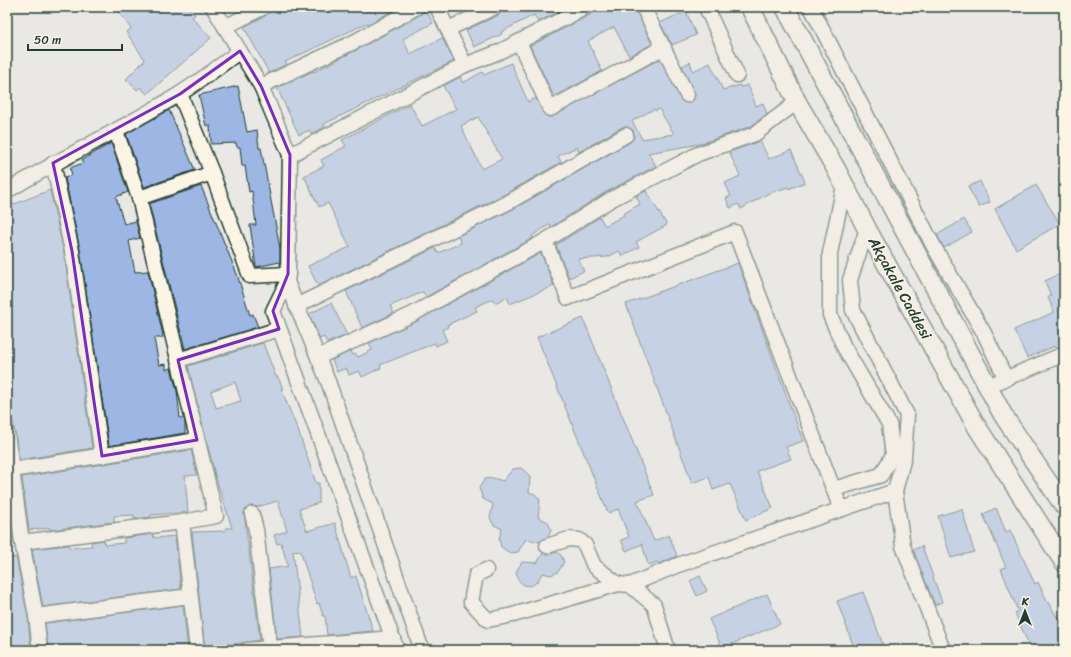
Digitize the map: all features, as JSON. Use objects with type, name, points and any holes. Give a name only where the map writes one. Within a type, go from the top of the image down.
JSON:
[{"type":"main road","name":"Akçakale Caddesi","points":[[750,7],[797,102],[836,169],[867,229],[977,427],[1064,562]]},
{"type":"main road","name":"Akçakale Caddesi","points":[[785,7],[1003,415],[1064,506]]},
{"type":"street","points":[[213,7],[261,86],[290,155],[287,278],[296,306],[318,357],[422,650]]},
{"type":"street","points":[[225,27],[264,7]]},
{"type":"street","points":[[261,86],[354,42],[417,7]]},
{"type":"street","points":[[437,7],[466,65]]},
{"type":"street","points":[[448,29],[495,7]]},
{"type":"street","points":[[290,155],[466,65],[519,42],[586,7]]},
{"type":"street","points":[[643,7],[688,95]]},
{"type":"street","points":[[706,7],[737,75]]},
{"type":"street","points":[[812,7],[934,247],[984,333],[1006,379]]},
{"type":"street","points":[[519,42],[550,109],[664,47]]},
{"type":"street","points":[[7,191],[53,163],[116,131],[180,94],[240,51]]},
{"type":"street","points":[[180,94],[212,173],[250,276],[287,278]]},
{"type":"street","points":[[318,357],[411,315],[545,241],[610,200],[698,154],[755,134],[797,102]]},
{"type":"street","points":[[16,534],[182,522],[216,516],[196,440],[139,198],[116,131]]},
{"type":"street","points":[[296,306],[509,202],[626,135]]},
{"type":"street","points":[[53,163],[72,250],[102,456]]},
{"type":"street","points":[[139,198],[212,173]]},
{"type":"street","points":[[834,489],[882,475],[893,455],[889,424],[844,347],[830,315],[830,254],[844,186]]},
{"type":"street","points":[[867,229],[850,280],[853,310],[907,416],[904,457],[895,491],[903,546],[943,650]]},
{"type":"street","points":[[545,241],[568,298],[735,232],[841,509]]},
{"type":"street","points":[[247,650],[395,644],[273,311],[287,278]]},
{"type":"street","points":[[178,360],[279,329]]},
{"type":"street","points":[[988,386],[1064,354]]},
{"type":"street","points":[[7,434],[12,470],[16,534],[36,616],[40,650]]},
{"type":"street","points":[[12,470],[196,440]]},
{"type":"street","points":[[486,570],[476,575],[471,602],[488,620],[513,615],[624,584],[895,491]]},
{"type":"street","points":[[252,514],[256,530],[270,649]]},
{"type":"street","points":[[182,522],[197,650]]},
{"type":"street","points":[[547,546],[570,539],[579,540],[585,545],[594,566],[624,584],[654,605],[668,650]]},
{"type":"street","points":[[36,616],[190,596]]},
{"type":"highlighted area","points":[[240,51],[261,86],[290,155],[288,274],[273,311],[279,329],[178,360],[197,440],[102,456],[72,251],[53,163],[180,94]]},
{"type":"building","points":[[115,7],[189,7],[195,15],[192,17],[211,38],[147,94],[140,87],[137,90],[126,79],[145,60],[126,32],[131,29]]},
{"type":"building","points":[[272,7],[400,7],[368,24],[367,23],[285,62],[287,64],[269,73],[244,27],[268,14]]},
{"type":"building","points":[[503,7],[568,7],[538,22],[534,15],[501,32],[502,34],[474,47],[466,30],[499,15]]},
{"type":"building","points":[[594,7],[635,7],[652,44],[629,56],[614,27],[588,41],[602,71],[554,97],[530,46],[590,15]]},
{"type":"building","points":[[425,8],[433,23],[403,39],[410,54],[442,38],[454,61],[324,124],[325,127],[311,134],[309,130],[299,135],[277,88],[313,71],[314,72],[358,49],[421,14]]},
{"type":"building","points":[[686,11],[696,35],[672,45],[660,23]]},
{"type":"building","points":[[660,59],[683,102],[691,102],[695,95],[682,66],[690,62],[693,71],[710,63],[723,90],[740,85],[741,87],[748,85],[756,106],[763,103],[767,114],[751,126],[700,144],[648,153],[656,166],[606,192],[551,227],[550,224],[532,236],[533,238],[426,297],[423,292],[390,306],[394,313],[362,328],[346,291],[435,248],[438,253],[461,243],[458,236],[513,209],[630,142],[634,135],[633,130],[622,127],[579,152],[577,147],[558,156],[561,162],[505,194],[318,286],[308,266],[350,247],[328,203],[319,207],[304,176],[324,166],[321,160],[346,146],[342,140],[410,104],[422,126],[456,109],[443,86],[460,77],[463,83],[482,72],[484,75],[511,63],[528,102],[536,98],[543,113],[550,117]],"holes":[[[654,109],[655,111],[659,109],[674,134],[642,139],[632,121]],[[478,117],[502,159],[482,169],[461,126]]]},
{"type":"building","points":[[238,86],[247,132],[257,130],[259,148],[261,148],[280,248],[280,262],[256,267],[250,225],[256,225],[252,191],[249,192],[245,166],[242,166],[240,147],[237,147],[236,143],[211,144],[210,125],[206,126],[199,95]]},
{"type":"building","points":[[169,110],[195,170],[144,187],[126,134]]},
{"type":"building","points":[[760,141],[769,159],[791,150],[805,182],[789,189],[788,187],[767,194],[741,209],[738,204],[730,208],[726,198],[731,196],[725,183],[740,176],[729,152]]},
{"type":"building","points":[[111,143],[128,192],[116,197],[124,224],[136,221],[140,238],[129,241],[135,272],[148,271],[163,335],[162,338],[154,338],[159,365],[166,364],[166,370],[171,368],[177,391],[180,418],[184,418],[185,422],[185,433],[109,446],[80,250],[65,178],[72,175],[70,168],[83,163],[82,160]]},
{"type":"building","points":[[980,181],[990,202],[979,207],[968,187]]},
{"type":"building","points":[[1036,185],[1060,224],[1016,249],[995,209]]},
{"type":"building","points":[[201,186],[237,274],[250,315],[253,314],[258,327],[185,349],[149,204]]},
{"type":"building","points":[[50,190],[64,253],[92,448],[19,460],[13,422],[11,422],[7,378],[7,207]]},
{"type":"building","points":[[646,191],[667,225],[636,242],[639,247],[622,256],[619,251],[608,257],[578,259],[584,271],[569,278],[556,245],[600,217],[605,226],[624,215],[623,214],[640,204],[636,196]]},
{"type":"building","points":[[964,219],[972,232],[944,248],[937,235]]},
{"type":"building","points":[[541,253],[554,286],[510,304],[507,297],[495,303],[493,299],[475,307],[477,311],[447,325],[448,327],[442,330],[447,341],[436,346],[435,343],[380,365],[381,368],[362,377],[359,371],[349,375],[346,368],[337,372],[332,360],[351,351],[353,355],[356,354],[358,357],[372,350],[369,343],[415,322]]},
{"type":"building","points":[[738,263],[803,441],[786,447],[791,459],[757,471],[773,508],[746,520],[730,484],[713,490],[709,477],[692,483],[626,304]]},
{"type":"building","points":[[1064,272],[1064,346],[1056,348],[1055,346],[1027,358],[1014,330],[1054,312],[1048,297],[1051,296],[1045,281]]},
{"type":"building","points":[[331,303],[347,335],[327,343],[324,337],[320,339],[309,314]]},
{"type":"building","points":[[583,318],[654,495],[637,501],[654,541],[669,535],[677,556],[658,564],[657,562],[648,565],[642,544],[626,551],[621,540],[629,537],[618,509],[608,513],[537,337]]},
{"type":"building","points":[[263,343],[276,377],[278,377],[283,389],[281,389],[298,430],[316,483],[319,483],[319,503],[299,509],[307,531],[335,523],[351,578],[356,576],[373,631],[327,635],[325,616],[323,616],[319,603],[317,604],[300,550],[293,551],[303,637],[277,639],[269,569],[288,566],[281,543],[277,544],[274,535],[287,531],[278,501],[257,507],[250,506],[244,512],[260,640],[215,647],[216,650],[205,650],[192,532],[226,531],[225,528],[232,528],[215,475],[188,366]],"holes":[[[235,382],[241,401],[216,408],[211,391]]]},
{"type":"building","points":[[191,450],[197,475],[185,476],[188,512],[151,515],[151,517],[134,519],[134,515],[114,516],[114,522],[50,530],[50,528],[29,530],[22,477]]},
{"type":"building","points":[[521,468],[530,476],[529,492],[535,494],[540,500],[538,517],[548,522],[551,530],[548,537],[540,542],[526,539],[518,552],[510,553],[501,547],[499,539],[502,529],[494,525],[490,518],[493,504],[483,499],[479,488],[485,479],[493,478],[503,481],[513,469]]},
{"type":"building","points":[[996,508],[1006,532],[1010,530],[1035,584],[1038,582],[1048,603],[1049,602],[1056,616],[1058,616],[1064,629],[1064,650],[1031,650],[1015,613],[1018,611],[1001,569],[1006,567],[983,514]]},
{"type":"building","points":[[962,509],[974,552],[951,558],[938,516]]},
{"type":"building","points":[[153,534],[154,538],[175,536],[181,589],[43,607],[32,549],[69,545],[69,548],[92,546],[91,542],[104,540],[105,545],[124,543],[124,538]]},
{"type":"building","points":[[922,546],[942,602],[935,605],[913,550]]},
{"type":"building","points":[[557,552],[561,555],[564,562],[558,572],[551,575],[542,573],[538,581],[531,586],[524,585],[518,580],[516,572],[522,562],[537,563],[543,553],[549,554]]},
{"type":"building","points":[[16,557],[28,617],[31,650],[7,650],[7,559]]},
{"type":"building","points":[[700,576],[707,591],[697,596],[690,581]]},
{"type":"building","points":[[863,592],[885,650],[855,650],[837,601]]},
{"type":"building","points":[[767,594],[780,624],[722,648],[709,619]]},
{"type":"building","points":[[183,605],[188,650],[66,650],[66,647],[48,648],[45,623]]}]
